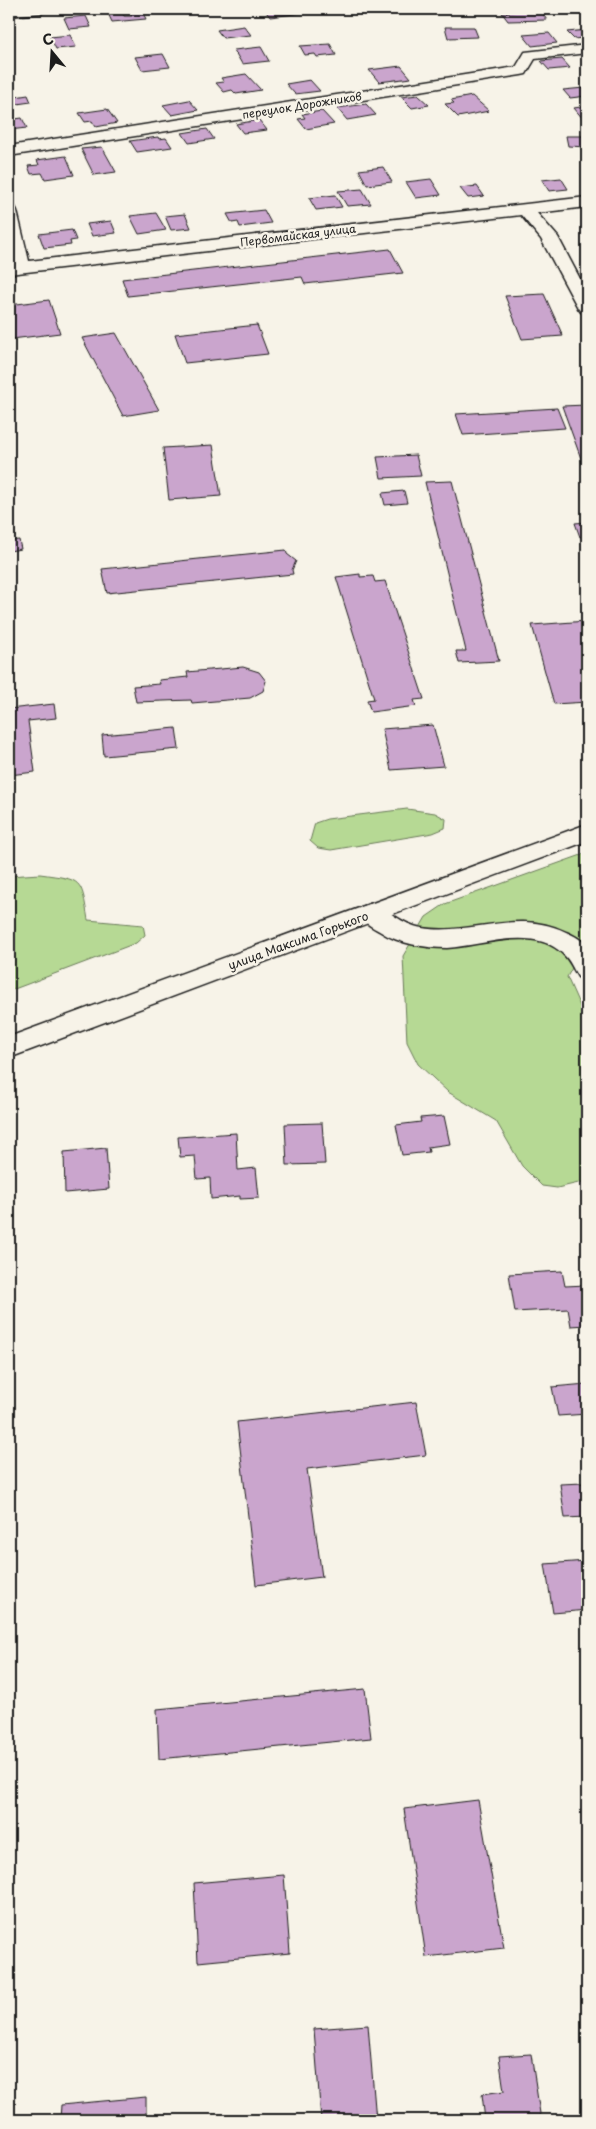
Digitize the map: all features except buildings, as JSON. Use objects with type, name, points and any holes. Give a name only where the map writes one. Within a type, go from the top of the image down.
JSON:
[{"type":"street","points":[[9,12],[42,9]]},
{"type":"street","name":"переулок Дорожников","points":[[9,150],[521,71],[530,56],[587,49]]},
{"type":"street","name":"Первомайская улица","points":[[16,268],[587,202]]},
{"type":"street","points":[[525,209],[548,237],[587,308]]},
{"type":"street","points":[[9,211],[16,268]]},
{"type":"street","name":"улица Максима Горького","points":[[9,1048],[587,832]]},
{"type":"street","points":[[370,913],[383,924],[401,933],[425,939],[454,939],[499,931],[526,930],[550,933],[572,946],[587,970]]},
{"type":"green space","points":[[407,809],[435,813],[446,819],[445,828],[433,833],[331,850],[318,848],[310,841],[315,823],[327,819]]},
{"type":"green space","points":[[587,853],[587,961],[580,961],[572,968],[567,977],[587,1022],[587,1181],[557,1188],[542,1186],[522,1166],[496,1121],[448,1092],[418,1064],[407,1042],[403,956],[426,917],[445,904]]},
{"type":"green space","points":[[40,874],[65,878],[78,884],[84,896],[88,920],[143,925],[145,935],[136,943],[9,991],[9,876]]}]
